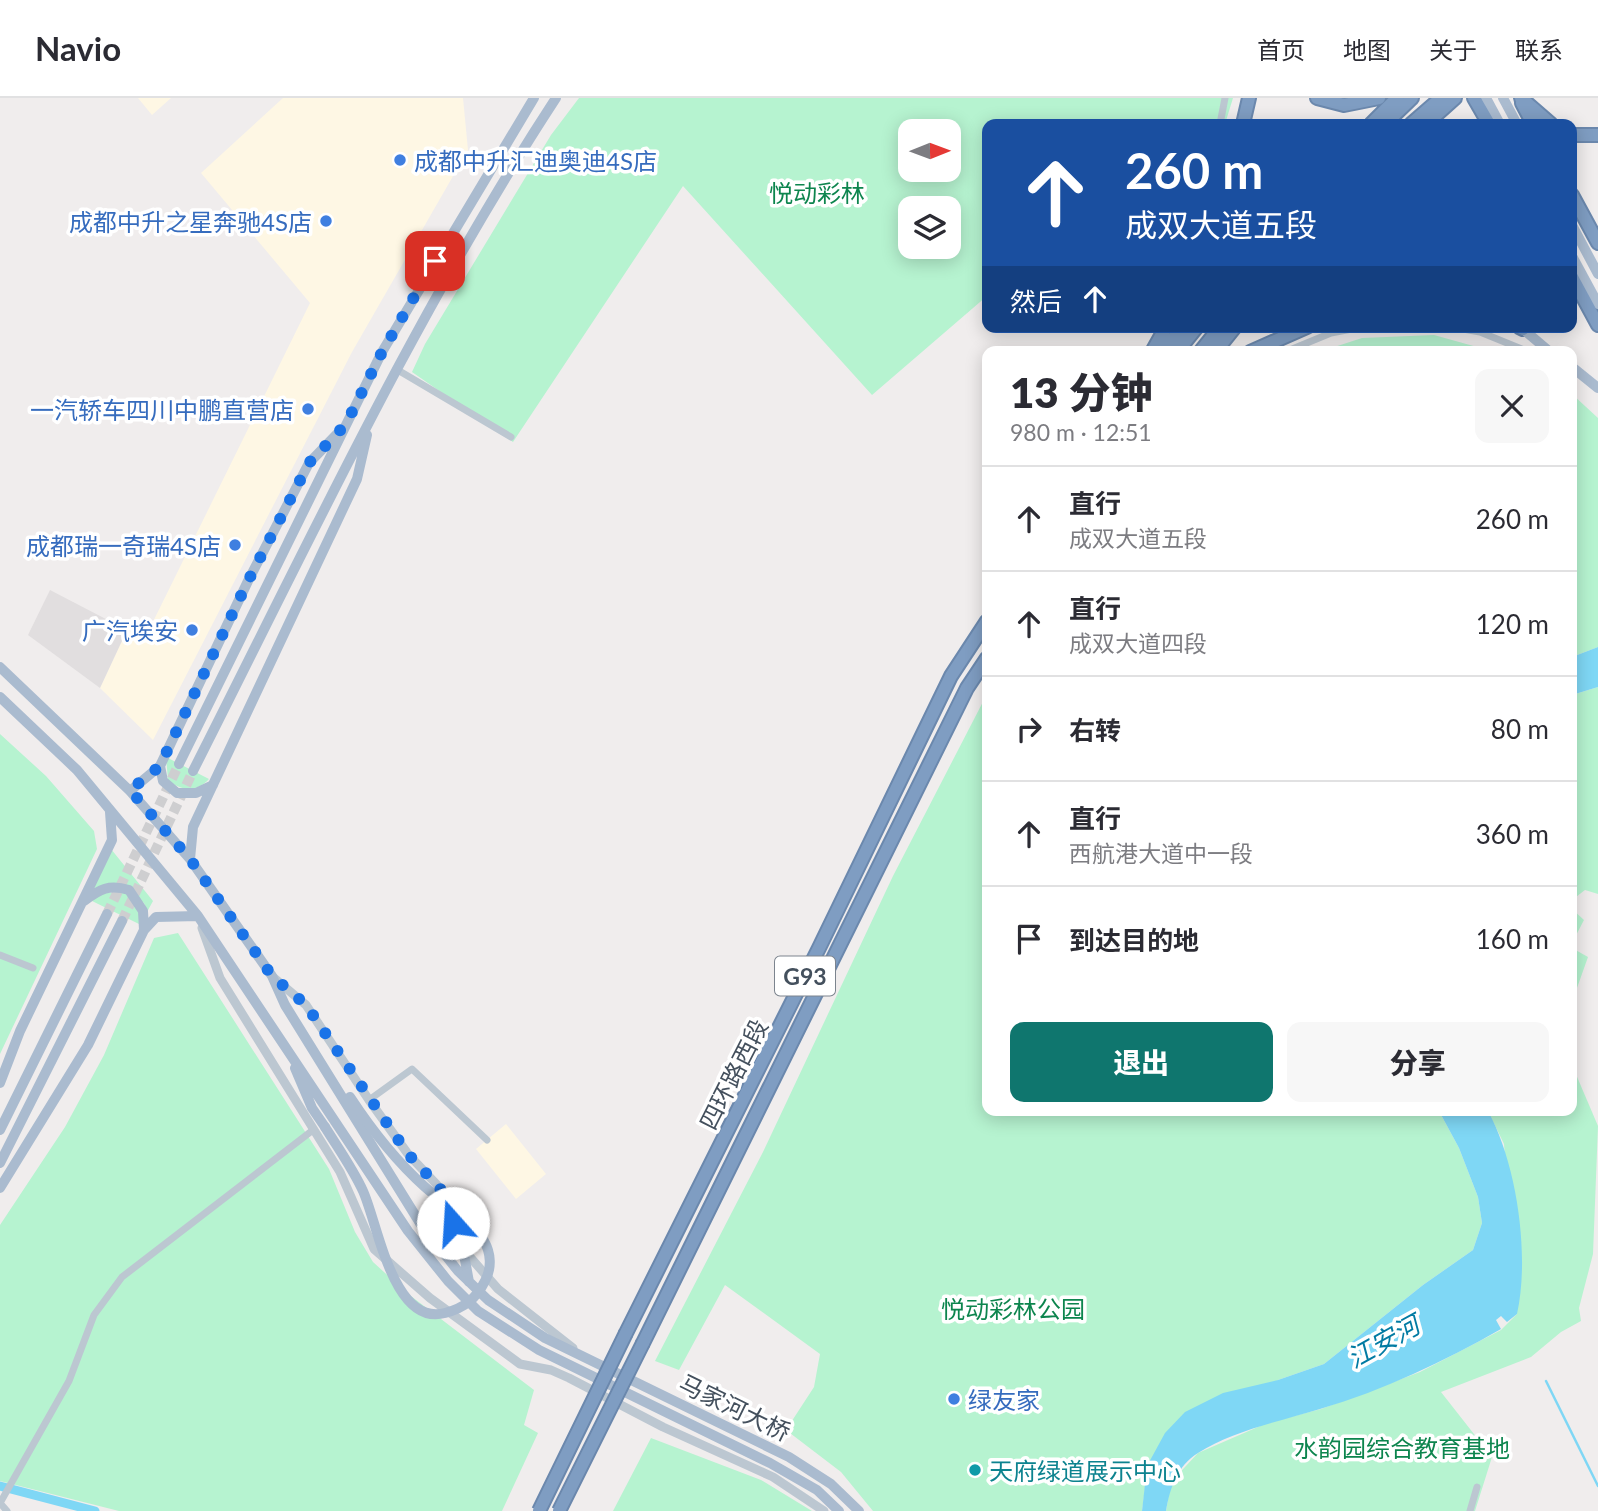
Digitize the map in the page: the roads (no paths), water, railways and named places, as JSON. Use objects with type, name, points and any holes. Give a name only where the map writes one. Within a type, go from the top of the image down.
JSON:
[{"type":"highway","points":[[1244,119],[1249,98]]},
{"type":"highway","points":[[1317,98],[1344,105],[1379,98]]},
{"type":"highway","points":[[1376,119],[1398,98]]},
{"type":"highway","points":[[1390,119],[1412,98]]},
{"type":"highway","points":[[1475,98],[1486,119]]},
{"type":"highway","points":[[1520,98],[1530,119]]},
{"type":"highway","points":[[1520,98],[1545,119]]},
{"type":"highway","points":[[1419,119],[1449,99]]},
{"type":"highway","points":[[1431,119],[1449,99]]},
{"type":"highway","points":[[1577,135],[1598,135]]},
{"type":"highway","points":[[1577,204],[1598,243]]},
{"type":"highway","points":[[1577,286],[1598,325]]},
{"type":"highway","points":[[1264,346],[1293,333]]},
{"type":"highway","name":"四环路西段","points":[[539,1511],[951,676],[982,629]]},
{"type":"highway","name":"四环路西段","points":[[559,1511],[967,688],[982,666]]},
{"type":"main road","points":[[179,764],[382,352],[534,98]]},
{"type":"main road","points":[[193,771],[396,369],[500,184],[556,98]]},
{"type":"main road","points":[[1486,98],[1497,119]]},
{"type":"main road","points":[[1503,98],[1514,119]]},
{"type":"main road","points":[[1577,234],[1598,274]]},
{"type":"main road","points":[[1577,265],[1598,304]]},
{"type":"main road","points":[[1527,333],[1543,346]]},
{"type":"main road","points":[[1577,373],[1595,385]]},
{"type":"main road","points":[[190,859],[193,827],[357,479],[370,420]]},
{"type":"main road","points":[[130,790],[160,766],[248,581],[309,463],[346,424]]},
{"type":"main road","points":[[0,667],[130,790],[190,859],[272,976],[285,1004],[371,1129],[408,1170],[483,1239],[489,1255],[489,1274],[481,1290],[461,1308],[439,1314],[407,1301],[396,1285],[362,1190],[312,1108],[286,1046]]},
{"type":"main road","points":[[0,697],[77,771],[198,916],[408,1231],[447,1281],[478,1311],[539,1350],[770,1463],[817,1490],[839,1511]]},
{"type":"main road","points":[[160,766],[163,781],[177,793],[196,793],[213,785]]},
{"type":"main road","points":[[0,1083],[20,1031],[112,840],[109,809]]},
{"type":"main road","points":[[83,902],[102,888],[113,885],[129,890],[143,911],[144,930]]},
{"type":"main road","points":[[0,1130],[107,914]]},
{"type":"main road","points":[[0,1188],[88,1045],[144,930],[156,917],[198,916]]},
{"type":"main road","points":[[0,1163],[122,921]]},
{"type":"main road","name":"马家河大桥","points":[[285,1004],[420,1223],[469,1282],[515,1319],[582,1356],[789,1457],[831,1484],[859,1511]]},
{"type":"main road","points":[[463,1248],[469,1282]]},
{"type":"street","points":[[1221,119],[1226,98]]},
{"type":"street","points":[[1300,346],[1331,333]]},
{"type":"street","points":[[1482,333],[1514,346]]},
{"type":"street","points":[[396,369],[511,437]]},
{"type":"street","points":[[198,916],[220,978],[340,1171],[374,1249],[430,1298],[520,1364],[560,1374],[663,1427],[773,1476],[824,1511]]},
{"type":"street","points":[[0,955],[33,968]]},
{"type":"street","points":[[272,976],[306,1005],[408,1154],[440,1188],[463,1248],[498,1289],[582,1356]]},
{"type":"street","points":[[369,1100],[412,1069],[487,1140]]},
{"type":"street","points":[[7,1511],[0,1503],[69,1381],[94,1315],[109,1292],[122,1277],[313,1130]]},
{"type":"street","points":[[1470,1511],[1477,1487]]},
{"type":"water","points":[[1598,647],[1598,687],[1577,693],[1577,655]]},
{"type":"water","name":"江安河","points":[[1442,1116],[1490,1116],[1507,1157],[1518,1210],[1522,1265],[1517,1314],[1507,1322],[1501,1316],[1496,1320],[1501,1329],[1390,1384],[1211,1445],[1191,1458],[1180,1471],[1172,1486],[1166,1511],[1142,1511],[1147,1466],[1165,1433],[1185,1412],[1223,1393],[1278,1380],[1324,1364],[1423,1285],[1473,1250],[1482,1223],[1478,1197],[1459,1148]]},
{"type":"waterway","points":[[1546,1381],[1598,1486]]},
{"type":"waterway","points":[[0,1486],[95,1511]]},
{"type":"tunnel","points":[[1210,333],[1220,346]]},
{"type":"tunnel","points":[[107,914],[179,764]]},
{"type":"tunnel","points":[[122,921],[193,771]]},
{"type":"place","name":"成都中升汇迪奥迪4S店","points":[[400,160]]},
{"type":"place","name":"成都中升之星奔驰4S店","points":[[326,221]]},
{"type":"place","name":"一汽轿车四川中鹏直营店","points":[[308,409]]},
{"type":"place","name":"成都瑞一奇瑞4S店","points":[[235,545]]},
{"type":"place","name":"广汽埃安","points":[[192,630]]},
{"type":"place","name":"绿友家","points":[[954,1399]]},
{"type":"place","name":"天府绿道展示中心","points":[[975,1470]]},
{"type":"park label","name":"悦动彩林","points":[[817,192]]},
{"type":"park label","name":"悦动彩林公园","points":[[1013,1308]]},
{"type":"park label","name":"水韵园综合教育基地","points":[[1402,1447]]}]
